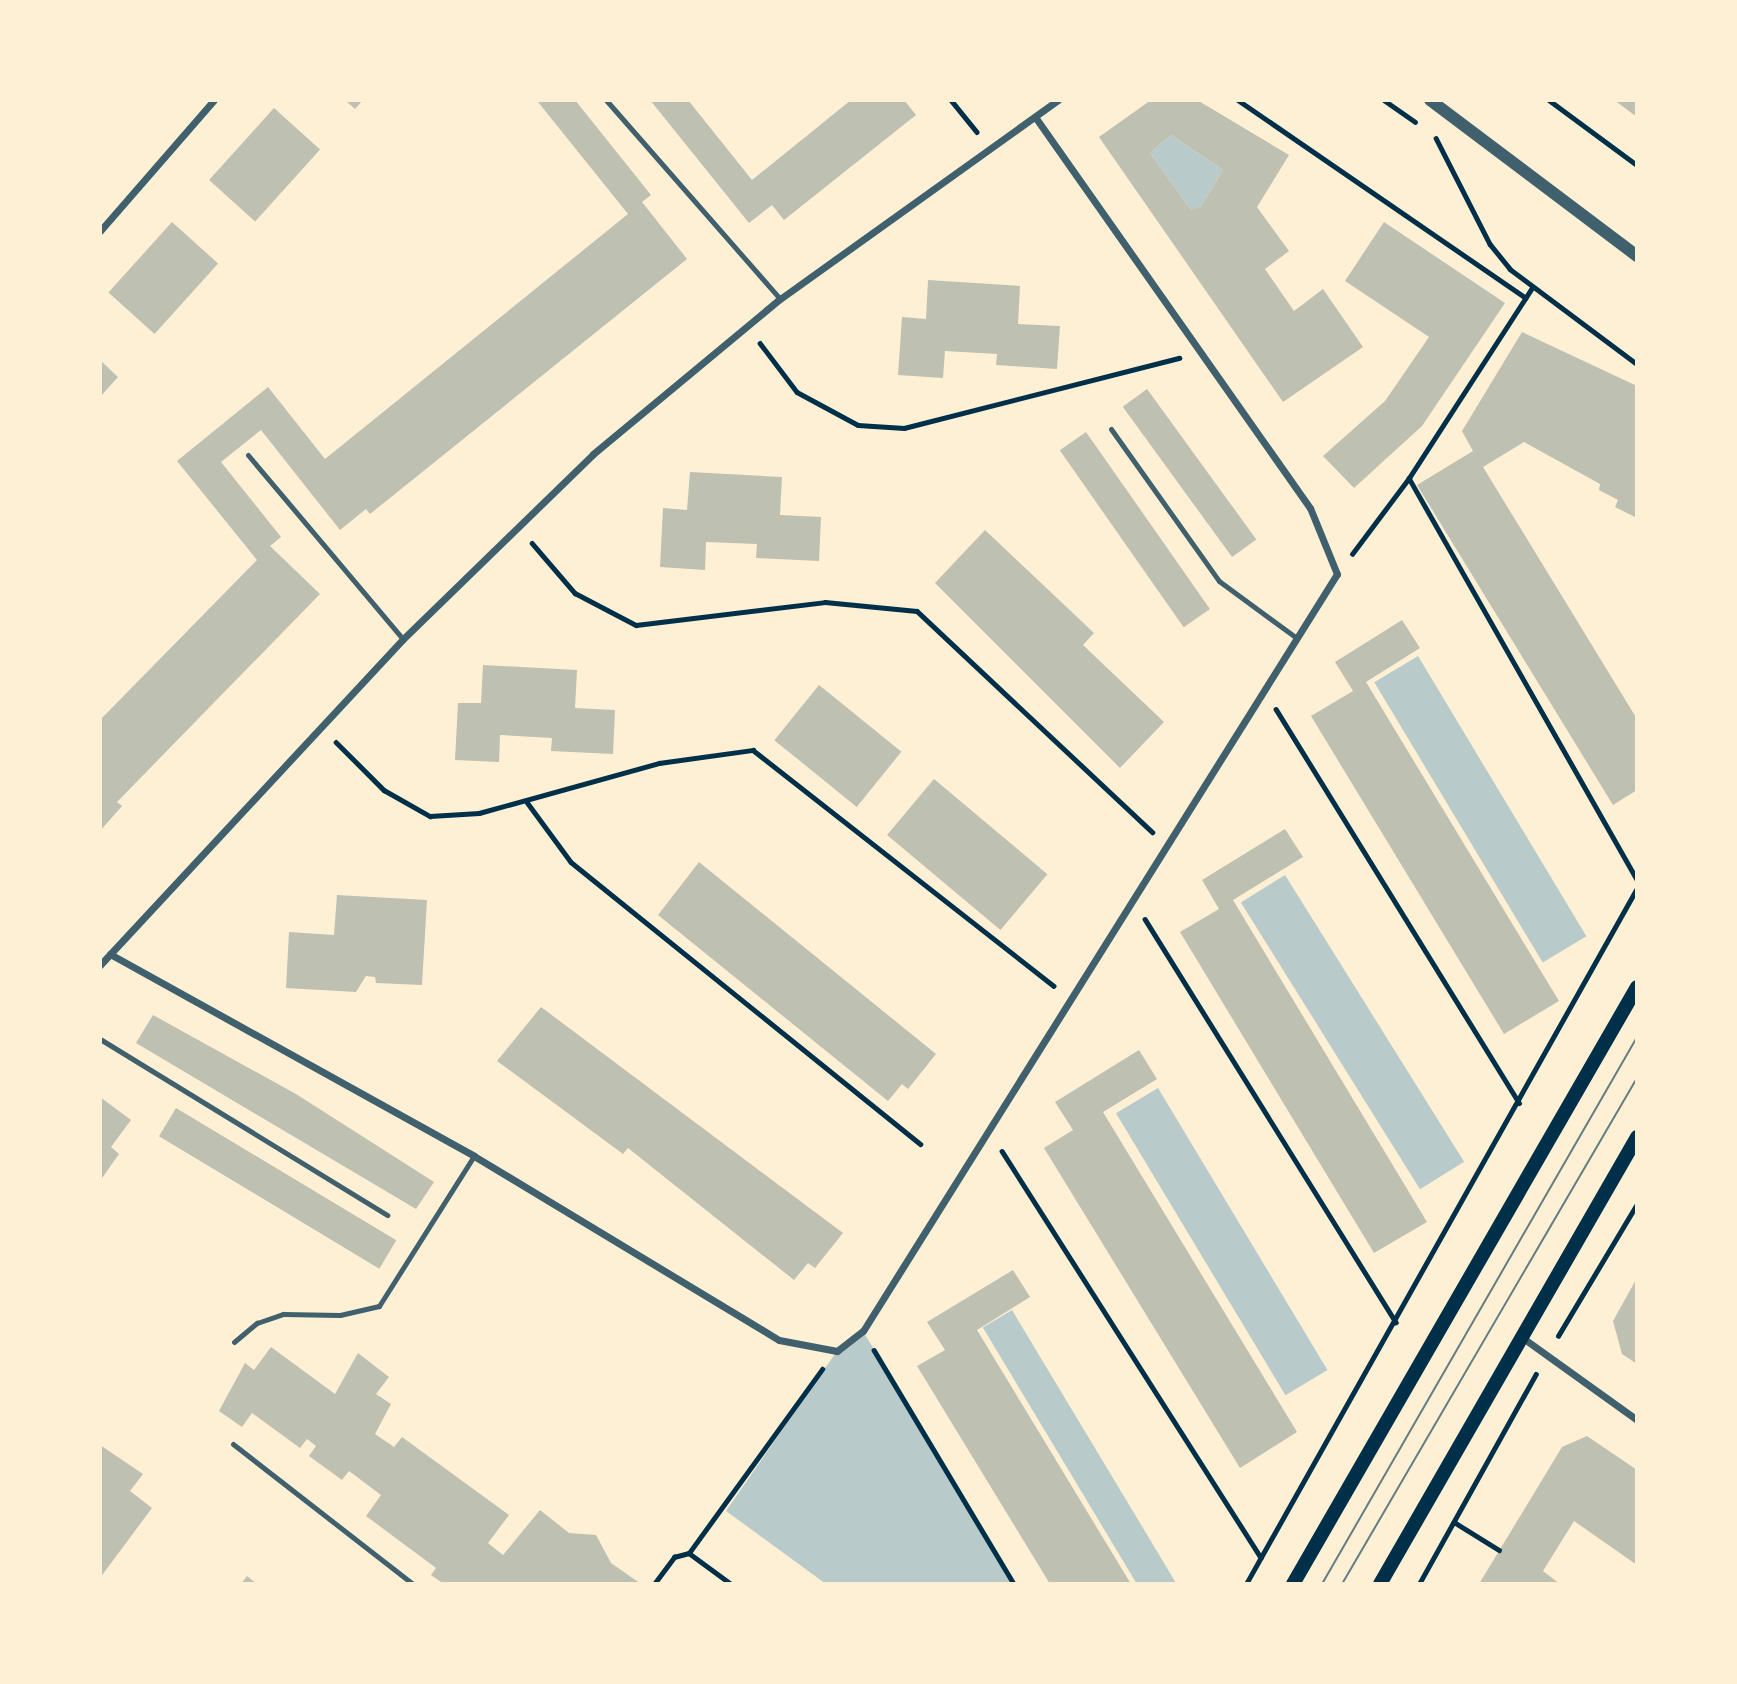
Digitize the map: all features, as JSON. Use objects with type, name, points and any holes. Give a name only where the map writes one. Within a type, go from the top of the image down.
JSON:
[{"type":"main road","points":[[1293,1584],[1637,987]]},
{"type":"main road","points":[[1380,1584],[1637,1137]]},
{"type":"street","points":[[100,231],[214,100]]},
{"type":"street","points":[[100,965],[320,727],[518,526],[780,299],[1058,100]]},
{"type":"street","points":[[1430,100],[1637,256]]},
{"type":"street","points":[[110,954],[474,1156],[779,1340],[837,1350],[863,1331],[1294,636],[1337,574],[1310,508],[1199,354],[1035,117]]},
{"type":"street","points":[[1523,1338],[1637,1420]]},
{"type":"lane","points":[[606,100],[780,299]]},
{"type":"lane","points":[[1111,429],[1219,581],[1294,636]]},
{"type":"lane","points":[[248,455],[404,639]]},
{"type":"lane","points":[[100,1039],[387,1215]]},
{"type":"lane","points":[[234,1342],[257,1324],[283,1314],[340,1315],[379,1306],[474,1156]]},
{"type":"lane","points":[[233,1444],[412,1584]]},
{"type":"path","points":[[951,100],[989,149]]},
{"type":"path","points":[[1238,100],[1526,298]]},
{"type":"path","points":[[1384,100],[1437,139],[1490,244],[1532,288],[1637,364]]},
{"type":"path","points":[[1549,100],[1637,165]]},
{"type":"path","points":[[1337,574],[1409,478],[1532,288]]},
{"type":"path","points":[[747,326],[797,392],[858,425],[904,428],[1199,354]]},
{"type":"path","points":[[1409,478],[1637,879]]},
{"type":"path","points":[[518,526],[575,593],[636,625],[825,602],[917,611],[1165,844]]},
{"type":"path","points":[[1262,688],[1519,1103]]},
{"type":"path","points":[[320,727],[384,790],[430,816],[527,802],[659,763],[753,750],[1070,998]]},
{"type":"path","points":[[527,802],[571,862],[920,1144]]},
{"type":"path","points":[[1246,1584],[1396,1322],[1637,888]]},
{"type":"path","points":[[1132,898],[1396,1322]]},
{"type":"path","points":[[989,1129],[1261,1558]]},
{"type":"path","points":[[1562,1330],[1637,1204]]},
{"type":"path","points":[[863,1331],[1014,1584]]},
{"type":"path","points":[[654,1584],[674,1557],[689,1553],[837,1350]]},
{"type":"path","points":[[1419,1584],[1539,1370]]},
{"type":"path","points":[[1454,1522],[1499,1550]]},
{"type":"path","points":[[689,1553],[731,1584]]},
{"type":"shaded area","points":[[1171,135],[1223,170],[1201,206],[1191,210],[1150,153]]},
{"type":"shaded area","points":[[1418,656],[1586,936],[1543,963],[1374,682]]},
{"type":"shaded area","points":[[1285,875],[1464,1162],[1420,1189],[1241,903]]},
{"type":"shaded area","points":[[1158,1088],[1327,1370],[1285,1395],[1116,1113]]},
{"type":"shaded area","points":[[1012,1310],[1177,1584],[1137,1584],[983,1328]]},
{"type":"shaded area","points":[[863,1331],[1014,1584],[826,1584],[726,1511],[837,1351]]},
{"type":"building","points":[[345,100],[363,100],[355,109]]},
{"type":"building","points":[[575,100],[651,195],[642,202],[687,259],[370,514],[366,509],[340,530],[261,430],[221,462],[281,537],[270,546],[320,594],[117,802],[122,806],[100,831],[100,720],[257,560],[177,461],[268,387],[325,459],[628,214],[538,102]]},
{"type":"building","points":[[650,100],[688,100],[752,180],[851,100],[904,100],[916,115],[784,220],[772,205],[749,223]]},
{"type":"building","points":[[1151,100],[1197,100],[1289,155],[1257,207],[1289,251],[1265,269],[1294,311],[1323,289],[1363,347],[1283,402],[1099,137]],"holes":[[[1171,135],[1223,170],[1201,206],[1191,210],[1150,153]]]},
{"type":"building","points":[[1614,100],[1637,100],[1637,117]]},
{"type":"building","points":[[274,108],[320,149],[255,222],[209,180]]},
{"type":"building","points":[[172,222],[218,263],[155,334],[108,293]]},
{"type":"building","points":[[1384,222],[1505,303],[1422,426],[1354,488],[1323,456],[1385,401],[1429,337],[1345,281]]},
{"type":"building","points":[[928,280],[1020,286],[1018,324],[1060,326],[1057,369],[996,365],[997,354],[945,351],[943,378],[898,375],[902,317],[926,319]]},
{"type":"building","points":[[1522,332],[1637,386],[1637,518],[1615,507],[1618,500],[1599,490],[1600,484],[1524,442],[1483,467],[1637,719],[1637,790],[1613,805],[1417,485],[1473,451],[1462,431]]},
{"type":"building","points":[[100,360],[118,377],[100,397]]},
{"type":"building","points":[[1147,389],[1256,539],[1232,557],[1123,407]]},
{"type":"building","points":[[1086,432],[1210,609],[1184,627],[1060,450]]},
{"type":"building","points":[[690,472],[782,477],[780,515],[821,517],[819,561],[756,558],[757,544],[706,542],[705,570],[660,567],[663,508],[687,510]]},
{"type":"building","points":[[985,530],[1094,633],[1083,645],[1164,722],[1120,768],[935,583]]},
{"type":"building","points":[[1402,620],[1420,648],[1366,682],[1559,1001],[1504,1034],[1311,716],[1353,691],[1335,662]]},
{"type":"building","points":[[483,665],[577,670],[575,708],[615,710],[613,754],[551,751],[552,738],[500,735],[499,762],[455,760],[458,703],[481,703]]},
{"type":"building","points":[[819,685],[901,752],[857,807],[774,740]]},
{"type":"building","points":[[934,779],[1047,874],[1000,930],[887,835]]},
{"type":"building","points":[[1285,829],[1303,857],[1233,900],[1427,1222],[1374,1253],[1180,932],[1219,909],[1202,880]]},
{"type":"building","points":[[699,862],[936,1054],[908,1089],[902,1084],[888,1101],[658,915]]},
{"type":"building","points":[[337,895],[427,900],[422,985],[376,983],[375,977],[366,976],[356,992],[286,988],[289,932],[334,935]]},
{"type":"building","points":[[541,1007],[843,1233],[815,1268],[808,1263],[794,1280],[628,1148],[623,1154],[497,1061]]},
{"type":"building","points":[[153,1015],[296,1094],[434,1182],[416,1209],[136,1043]]},
{"type":"building","points":[[1139,1050],[1157,1079],[1103,1112],[1297,1432],[1240,1468],[1044,1148],[1073,1130],[1055,1102]]},
{"type":"building","points":[[100,1097],[131,1120],[111,1147],[119,1154],[100,1181]]},
{"type":"building","points":[[176,1108],[396,1240],[379,1269],[159,1136]]},
{"type":"building","points":[[1013,1270],[1030,1297],[977,1330],[1131,1584],[1050,1584],[917,1366],[945,1350],[927,1322]]},
{"type":"building","points":[[1637,1278],[1637,1364],[1622,1354],[1613,1321]]},
{"type":"building","points":[[271,1347],[335,1394],[358,1353],[389,1377],[376,1394],[391,1404],[375,1434],[394,1447],[402,1437],[509,1515],[488,1543],[503,1555],[540,1510],[569,1533],[596,1535],[611,1563],[641,1584],[444,1584],[431,1575],[436,1568],[366,1516],[381,1495],[349,1471],[342,1480],[309,1456],[316,1446],[307,1439],[300,1448],[252,1413],[242,1427],[219,1411],[245,1363],[254,1370]]},
{"type":"building","points":[[1587,1436],[1637,1470],[1637,1565],[1574,1521],[1543,1571],[1560,1584],[1479,1584],[1562,1447]]},
{"type":"building","points":[[100,1445],[143,1474],[130,1491],[152,1508],[100,1578]]},
{"type":"building","points":[[247,1576],[257,1584],[241,1584]]},
{"type":"tram line","points":[[1322,1584],[1637,1037]]},
{"type":"tram line","points":[[1342,1584],[1637,1078]]}]
